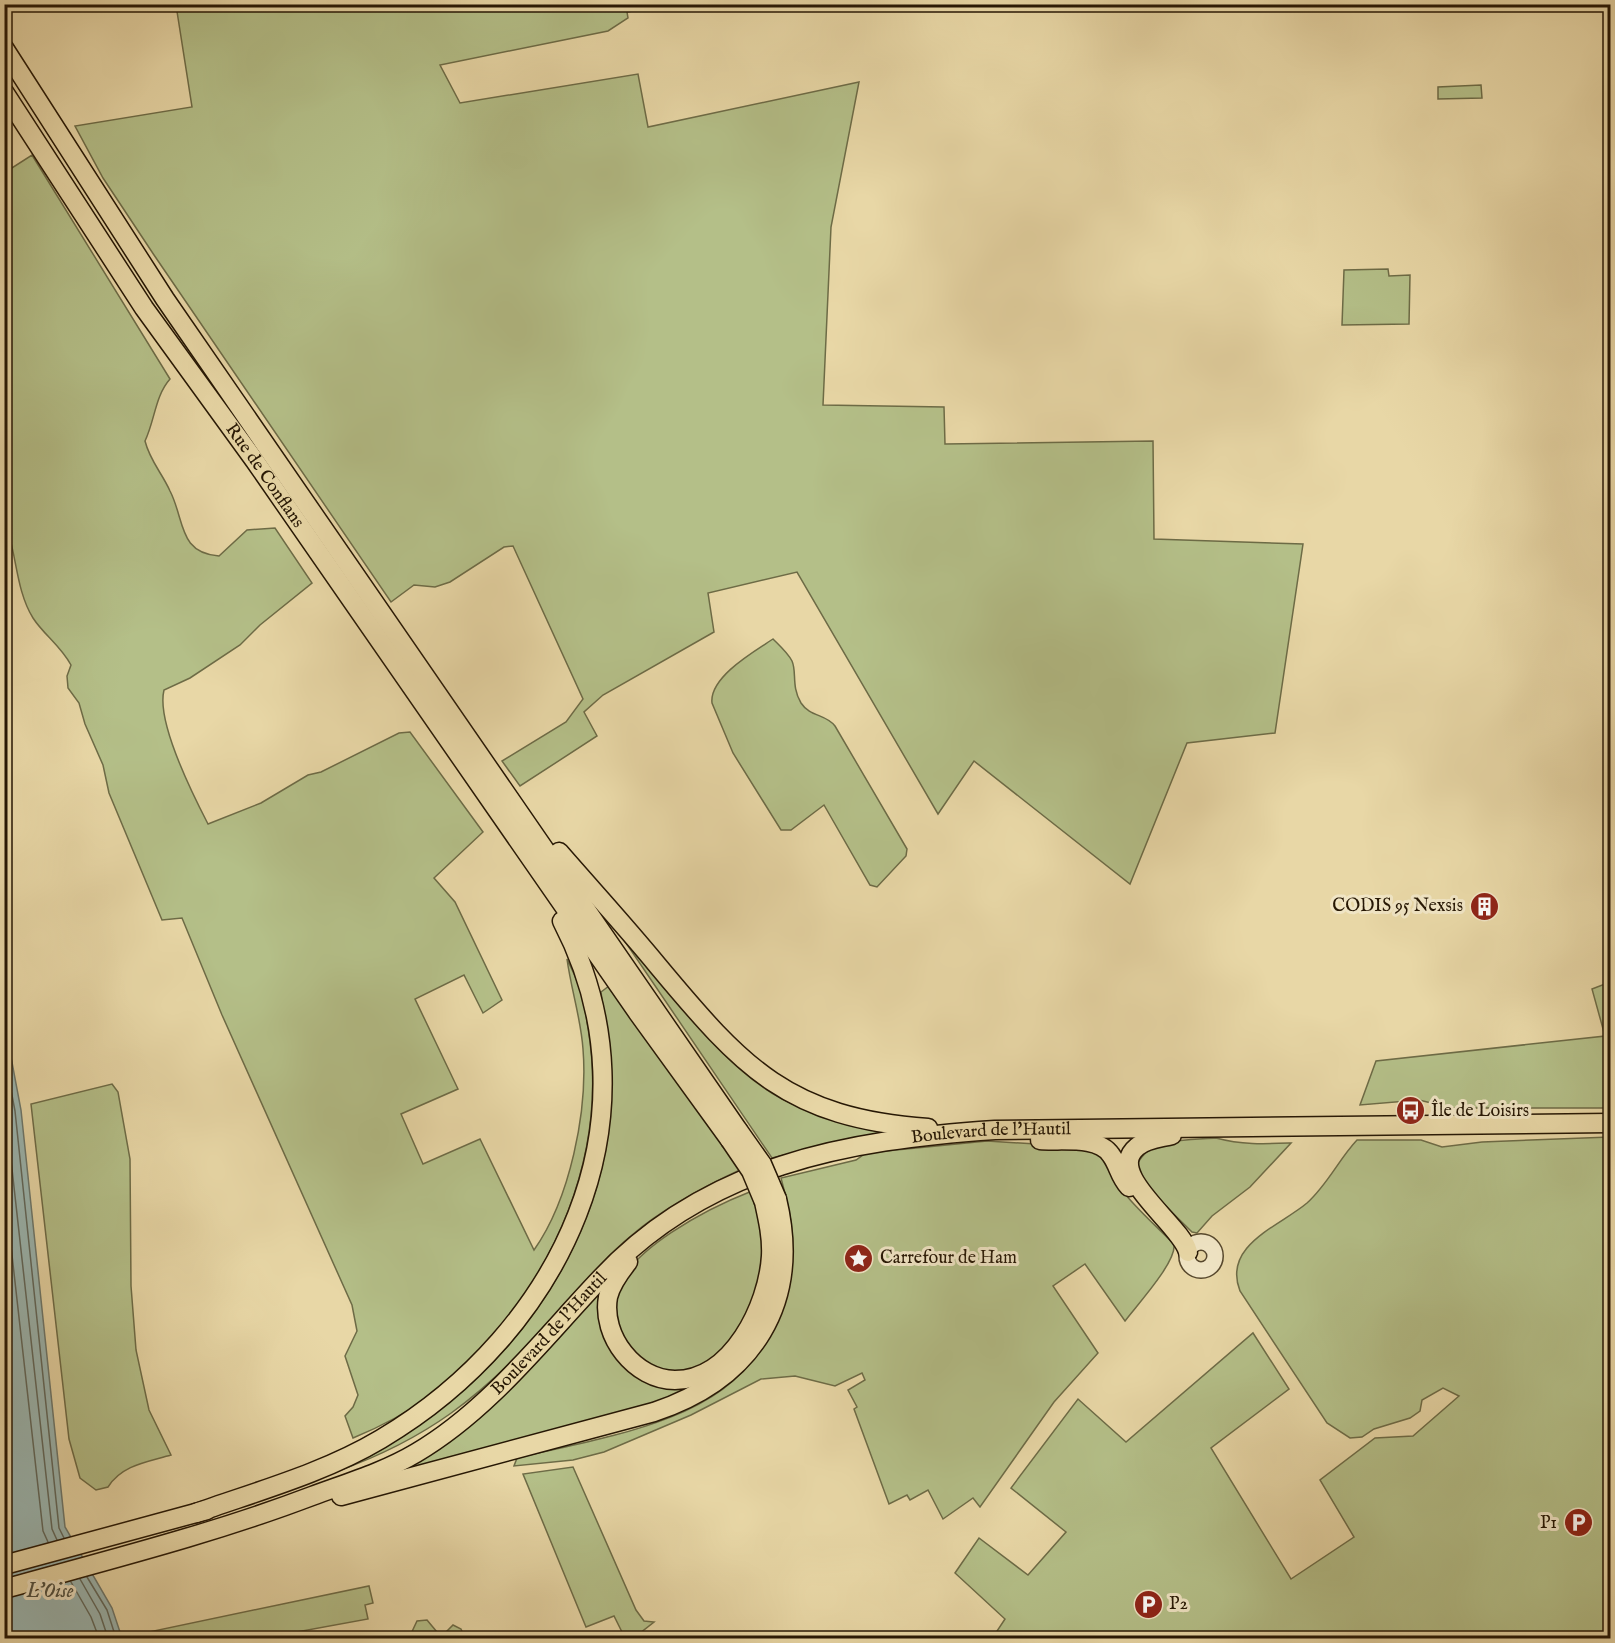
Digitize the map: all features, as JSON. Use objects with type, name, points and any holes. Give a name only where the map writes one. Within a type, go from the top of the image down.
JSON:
[{"type":"main road","name":"Rue de Conflans","points":[[4,48],[165,299],[507,795]]},
{"type":"main road","name":"Rue de Conflans","points":[[4,92],[144,308],[255,461],[528,856]]},
{"type":"main road","points":[[507,795],[713,1031],[762,1076],[795,1096],[846,1116],[901,1126],[983,1131]]},
{"type":"main road","points":[[507,795],[734,1135]]},
{"type":"main road","points":[[232,1526],[677,1404],[708,1389],[728,1374],[759,1337],[773,1310],[782,1271],[784,1247],[762,1164],[734,1135],[528,856]]},
{"type":"main road","points":[[196,1513],[321,1469],[379,1440],[423,1412],[462,1380],[498,1345],[535,1297],[560,1256],[579,1213],[594,1163],[601,1120],[602,1063],[596,1017],[584,970],[574,943],[528,856]]},
{"type":"main road","name":"Boulevard de l'Hautil","points":[[4,1589],[232,1526],[393,1465],[433,1443],[466,1415],[508,1377],[617,1260],[663,1222],[716,1190],[791,1161],[872,1144],[1004,1130],[1611,1123]]},
{"type":"main road","points":[[1156,1210],[1131,1175],[1129,1161],[1131,1153],[1144,1142],[1195,1128]]},
{"type":"main road","points":[[1004,1130],[1026,1139],[1099,1144],[1110,1152],[1123,1180],[1192,1248]]},
{"type":"main road","points":[[663,1222],[637,1250],[614,1281],[608,1297],[608,1313],[615,1339],[629,1360],[655,1377],[680,1380],[707,1371],[723,1359],[737,1344],[755,1316],[766,1282],[771,1256],[771,1201]]},
{"type":"main road","name":"Boulevard de l'Hautil","points":[[4,1565],[286,1491],[359,1468],[405,1448],[466,1415]]},
{"type":"green space","points":[[176,5],[666,5],[627,12],[628,18],[608,31],[440,65],[460,103],[638,74],[648,127],[859,82],[831,227],[823,405],[944,407],[945,444],[1153,441],[1154,539],[1303,544],[1275,733],[1187,743],[1130,884],[974,761],[938,814],[797,572],[708,593],[714,632],[603,695],[584,712],[597,736],[520,786],[502,761],[566,722],[583,699],[513,546],[504,547],[450,582],[435,587],[414,585],[391,602],[154,255],[103,178],[75,126],[192,107]]},
{"type":"green space","points":[[1481,85],[1482,98],[1438,99],[1438,87]]},
{"type":"green space","points":[[32,155],[170,379],[161,393],[145,441],[175,502],[189,542],[206,554],[219,556],[247,530],[275,528],[312,583],[260,625],[240,645],[190,678],[164,690],[163,704],[170,739],[185,777],[208,824],[261,803],[308,775],[321,772],[399,733],[410,732],[483,832],[434,878],[455,902],[502,1000],[483,1013],[464,975],[415,999],[458,1089],[401,1114],[423,1164],[480,1139],[534,1250],[558,1206],[567,1180],[574,1154],[583,1099],[582,1038],[567,959],[582,997],[588,1028],[592,1075],[590,1121],[582,1167],[568,1211],[549,1253],[525,1293],[497,1330],[445,1384],[404,1413],[353,1438],[345,1416],[353,1407],[358,1395],[345,1356],[357,1331],[352,1305],[222,1015],[182,918],[162,920],[109,793],[103,765],[85,724],[79,703],[68,688],[67,676],[71,665],[33,618],[19,582],[4,520],[4,173]]},
{"type":"green space","points":[[1388,269],[1389,276],[1410,275],[1409,324],[1342,325],[1344,270]]},
{"type":"green space","points":[[773,639],[792,661],[796,691],[801,703],[809,711],[827,719],[835,726],[907,849],[906,856],[877,887],[870,885],[824,805],[791,830],[781,830],[733,753],[712,703],[713,693],[725,674]]},
{"type":"green space","points":[[626,939],[683,1010],[727,1058],[751,1078],[775,1095],[800,1107],[890,1130],[890,1133],[772,1158],[624,940]]},
{"type":"green space","points":[[1610,982],[1610,1108],[1452,1108],[1419,1100],[1360,1105],[1376,1061],[1605,1036],[1592,989]]},
{"type":"green space","points":[[609,986],[742,1169],[685,1198],[658,1215],[620,1245],[498,1375],[451,1413],[399,1445],[338,1471],[337,1469],[428,1418],[465,1389],[498,1357],[528,1320],[555,1281],[577,1240],[594,1196],[605,1151],[611,1105],[611,1077],[601,992]]},
{"type":"green space","points":[[112,1084],[118,1092],[130,1159],[131,1286],[136,1350],[149,1410],[171,1455],[128,1469],[108,1487],[96,1490],[80,1478],[69,1439],[31,1104]]},
{"type":"green space","points":[[1610,1137],[1610,1638],[1006,1638],[997,1631],[1005,1619],[955,1573],[979,1538],[1028,1575],[1066,1532],[1011,1488],[1078,1399],[1126,1442],[1253,1333],[1289,1389],[1211,1448],[1291,1579],[1354,1537],[1320,1480],[1375,1438],[1413,1436],[1459,1396],[1443,1388],[1422,1400],[1420,1411],[1410,1418],[1374,1429],[1362,1437],[1350,1438],[1327,1423],[1240,1291],[1237,1275],[1239,1261],[1246,1249],[1257,1238],[1307,1203],[1357,1140],[1421,1140],[1442,1147],[1482,1142]]},
{"type":"green space","points":[[1216,1138],[1244,1143],[1291,1143],[1250,1187],[1212,1216],[1197,1233],[1192,1232],[1141,1182],[1138,1163],[1152,1148],[1162,1144]]},
{"type":"green space","points":[[987,1141],[1084,1147],[1094,1152],[1106,1162],[1119,1186],[1131,1201],[1174,1244],[1173,1252],[1163,1272],[1125,1321],[1085,1264],[1053,1286],[1098,1353],[1054,1402],[980,1507],[973,1498],[943,1519],[928,1490],[910,1500],[907,1495],[889,1504],[854,1409],[857,1407],[848,1390],[865,1380],[862,1373],[835,1386],[795,1376],[761,1379],[691,1415],[604,1452],[573,1460],[514,1466],[517,1458],[615,1435],[682,1412],[712,1397],[737,1377],[760,1348],[790,1263],[792,1232],[781,1178],[856,1160],[866,1153]]},
{"type":"green space","points":[[752,1191],[761,1223],[763,1251],[755,1294],[743,1323],[725,1347],[701,1365],[673,1372],[644,1363],[636,1356],[625,1339],[615,1316],[615,1297],[622,1280],[634,1263],[672,1232],[693,1219]]},
{"type":"green space","points":[[595,1296],[602,1298],[619,1358],[702,1380],[677,1398],[392,1476]]},
{"type":"green space","points":[[573,1467],[636,1610],[644,1621],[654,1622],[640,1633],[625,1638],[614,1616],[586,1627],[523,1474]]},
{"type":"green space","points":[[369,1586],[373,1603],[365,1605],[368,1619],[264,1638],[144,1638],[144,1633]]},
{"type":"green space","points":[[427,1620],[437,1632],[445,1633],[453,1625],[461,1629],[464,1636],[462,1638],[409,1638],[417,1621]]},
{"type":"water","name":"L’Oise","points":[[4,1020],[21,1110],[65,1527],[112,1608],[122,1638],[5,1638]]},
{"type":"place","name":"CODIS 95 Nexsis","points":[[1484,906]]},
{"type":"place","name":"Île de Loisirs","points":[[1410,1111]]},
{"type":"place","name":"Carrefour de Ham","points":[[859,1258]]},
{"type":"place","name":"P1","points":[[1578,1523]]},
{"type":"place","name":"P2","points":[[1148,1604]]}]
